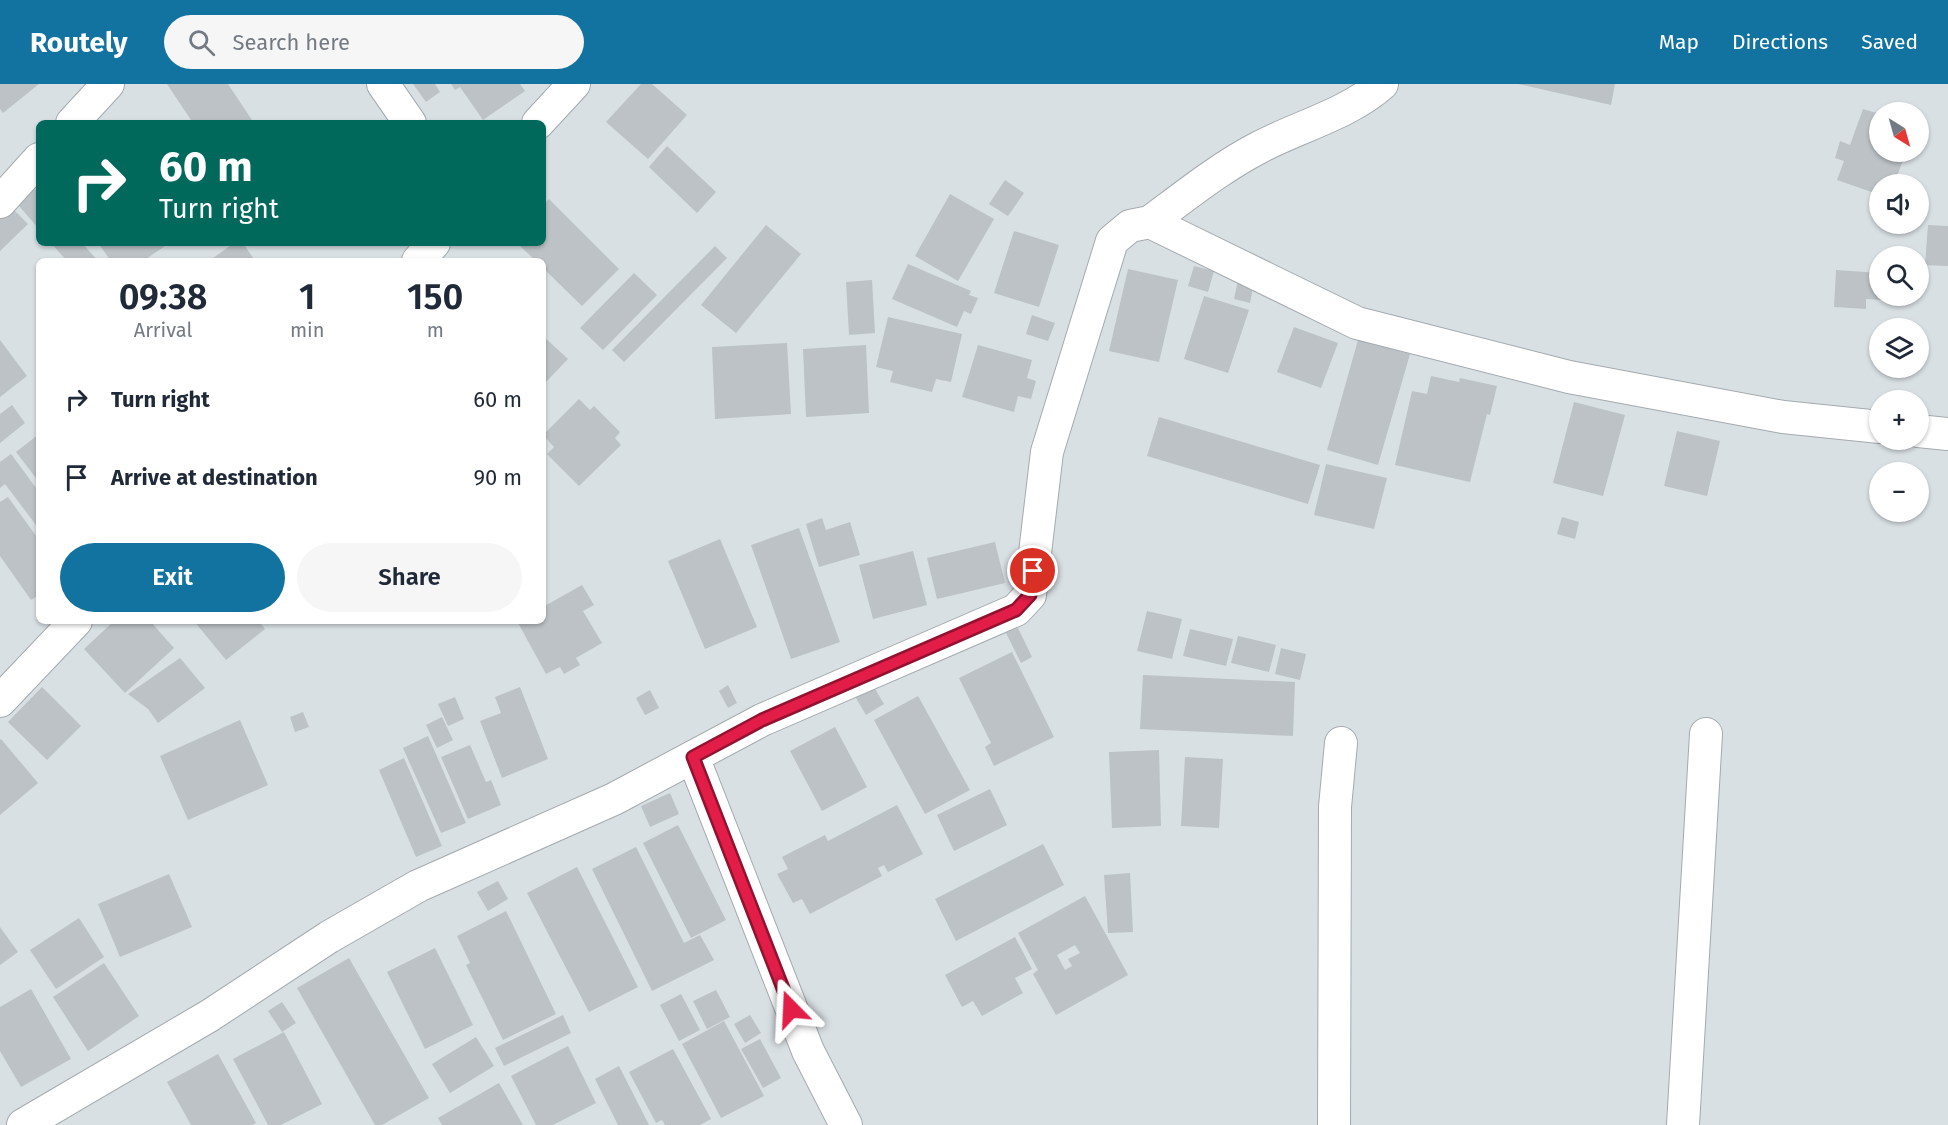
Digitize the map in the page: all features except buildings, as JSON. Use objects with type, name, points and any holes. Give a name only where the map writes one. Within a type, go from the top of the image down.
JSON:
[{"type":"street","points":[[75,120],[108,84]]},
{"type":"street","points":[[383,84],[408,120]]},
{"type":"street","points":[[541,120],[574,84]]},
{"type":"street","points":[[24,1125],[209,1016],[329,937],[418,886],[614,799],[762,720],[1016,610],[1030,595],[1047,452],[1112,241],[1130,226],[1150,222],[1199,185],[1259,147],[1334,114],[1382,84]]},
{"type":"street","points":[[0,201],[36,162]]},
{"type":"street","points":[[1150,222],[1357,323],[1569,377],[1783,417],[1869,426]]},
{"type":"street","points":[[421,258],[431,246]]},
{"type":"street","points":[[1929,432],[1948,434]]},
{"type":"street","points":[[0,701],[73,624]]},
{"type":"street","points":[[1683,1125],[1706,734]]},
{"type":"street","points":[[1334,1125],[1335,807],[1341,743]]},
{"type":"street","points":[[693,757],[808,1051],[842,1124]]},
{"type":"route","points":[[791,1009],[693,757],[762,720],[1016,610],[1030,595],[1033,571]]}]
